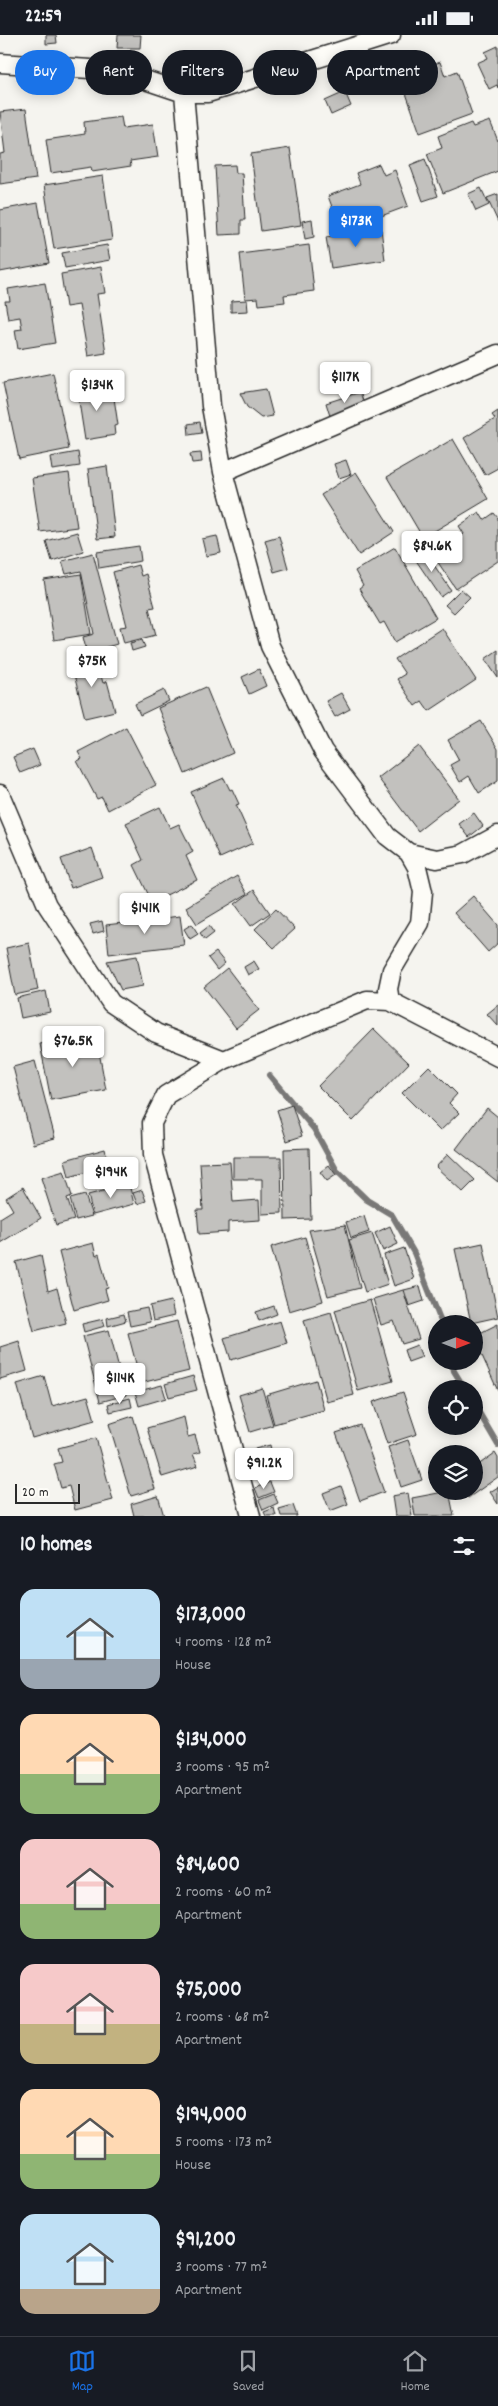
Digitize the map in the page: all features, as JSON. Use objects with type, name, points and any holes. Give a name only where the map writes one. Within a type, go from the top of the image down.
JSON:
[{"type":"street","points":[[243,83],[391,35]]},
{"type":"street","points":[[0,63],[105,70],[127,74],[162,86]]},
{"type":"street","points":[[184,95],[210,405],[223,472],[270,646],[324,751],[386,835],[410,853],[437,859],[462,854],[498,835]]},
{"type":"street","points":[[223,472],[498,354]]},
{"type":"street","points":[[0,794],[47,905],[111,1003],[156,1033],[224,1059]]},
{"type":"street","points":[[390,1001],[388,989],[392,970],[420,923],[424,892],[417,867],[410,853]]},
{"type":"street","points":[[252,1516],[153,1155],[152,1123],[166,1095],[224,1059],[367,1000],[390,1001],[498,1057]]},
{"type":"building","points":[[46,35],[56,35],[57,43],[46,44]]},
{"type":"building","points":[[118,35],[141,35],[140,48],[117,48]]},
{"type":"building","points":[[498,46],[498,88],[497,85],[489,89],[477,63],[488,58],[485,52]]},
{"type":"building","points":[[440,62],[445,76],[457,71],[472,114],[420,133],[407,95],[438,95],[438,63]]},
{"type":"building","points":[[338,95],[346,95],[351,106],[331,115],[325,101]]},
{"type":"building","points":[[26,109],[36,179],[0,184],[0,154],[5,153],[0,112]]},
{"type":"building","points":[[121,117],[123,128],[153,124],[158,157],[130,161],[131,166],[92,172],[91,167],[51,173],[46,140],[85,134],[84,122]]},
{"type":"building","points":[[490,121],[498,141],[498,171],[443,193],[427,154],[442,148],[438,136],[471,123],[473,127]]},
{"type":"building","points":[[290,148],[301,225],[261,231],[251,154]]},
{"type":"building","points":[[425,159],[438,196],[423,201],[410,165]]},
{"type":"building","points":[[379,164],[384,175],[395,170],[408,206],[341,231],[328,196],[360,184],[356,173]]},
{"type":"building","points":[[235,165],[236,173],[242,173],[245,220],[241,220],[241,234],[219,235],[215,166]]},
{"type":"building","points":[[103,176],[112,240],[54,249],[44,185]]},
{"type":"building","points":[[481,188],[489,205],[476,211],[468,194]]},
{"type":"building","points":[[498,194],[498,222],[487,198]]},
{"type":"building","points":[[38,203],[49,263],[0,272],[0,210]]},
{"type":"building","points":[[312,219],[314,237],[305,239],[302,221]]},
{"type":"building","points":[[381,229],[385,260],[331,268],[326,237]]},
{"type":"building","points":[[107,245],[110,260],[65,268],[62,253]]},
{"type":"building","points":[[309,245],[314,291],[284,295],[285,302],[259,305],[258,298],[245,299],[240,254]]},
{"type":"building","points":[[101,267],[105,293],[97,294],[106,353],[88,356],[79,305],[66,307],[61,274]]},
{"type":"building","points":[[45,283],[55,343],[18,349],[15,330],[22,329],[20,317],[8,319],[5,301],[10,301],[8,289]]},
{"type":"building","points":[[247,300],[248,311],[231,312],[231,301]]},
{"type":"building","points":[[53,373],[69,449],[19,459],[3,383]]},
{"type":"building","points":[[108,384],[110,398],[114,398],[118,425],[114,426],[115,435],[85,440],[77,389]]},
{"type":"building","points":[[266,389],[273,416],[261,418],[247,407],[240,393]]},
{"type":"building","points":[[360,392],[364,404],[330,416],[326,403]]},
{"type":"building","points":[[498,411],[498,468],[485,475],[464,438],[495,419],[492,415]]},
{"type":"building","points":[[200,422],[202,433],[189,435],[188,424]]},
{"type":"building","points":[[453,439],[488,499],[423,538],[387,477]]},
{"type":"building","points":[[78,452],[80,466],[52,470],[50,457]]},
{"type":"building","points":[[201,453],[202,462],[192,463],[190,454]]},
{"type":"building","points":[[346,460],[351,474],[339,478],[334,464]]},
{"type":"building","points":[[107,466],[115,537],[97,539],[88,469]]},
{"type":"building","points":[[356,472],[394,532],[359,555],[321,495]]},
{"type":"building","points":[[69,473],[77,527],[40,532],[32,478]]},
{"type":"building","points":[[479,512],[484,520],[494,513],[498,518],[498,561],[456,589],[433,555],[464,534],[459,526]]},
{"type":"building","points":[[77,532],[83,551],[52,561],[46,541]]},
{"type":"building","points":[[217,536],[221,553],[206,556],[202,539]]},
{"type":"building","points":[[279,536],[288,568],[274,572],[265,540]]},
{"type":"building","points":[[139,546],[141,561],[99,568],[97,552]]},
{"type":"building","points":[[395,547],[436,618],[395,642],[384,622],[380,624],[359,589],[363,586],[355,571]]},
{"type":"building","points":[[423,549],[451,590],[441,597],[413,556]]},
{"type":"building","points":[[93,553],[117,644],[87,653],[83,637],[94,634],[81,571],[66,574],[62,561]]},
{"type":"building","points":[[138,565],[141,576],[146,574],[155,607],[149,608],[156,635],[124,643],[120,627],[127,626],[113,572]]},
{"type":"building","points":[[81,574],[91,634],[54,640],[44,580]]},
{"type":"building","points":[[461,589],[470,597],[454,613],[445,605]]},
{"type":"building","points":[[442,628],[476,680],[429,711],[422,701],[415,706],[397,679],[405,674],[395,659]]},
{"type":"building","points":[[142,640],[145,647],[132,651],[130,643]]},
{"type":"building","points":[[498,650],[498,678],[485,659]]},
{"type":"building","points":[[96,657],[103,683],[107,681],[115,711],[85,718],[71,663]]},
{"type":"building","points":[[259,669],[266,686],[249,694],[242,677]]},
{"type":"building","points":[[206,687],[233,753],[185,774],[158,708]]},
{"type":"building","points":[[164,690],[169,701],[140,715],[135,704]]},
{"type":"building","points":[[341,693],[350,709],[335,717],[326,701]]},
{"type":"building","points":[[481,721],[498,749],[498,781],[479,793],[469,776],[460,782],[450,765],[459,760],[448,740]]},
{"type":"building","points":[[126,727],[156,785],[108,810],[102,797],[97,799],[77,761],[82,759],[78,752]]},
{"type":"building","points":[[419,746],[459,799],[418,831],[378,778]]},
{"type":"building","points":[[33,749],[40,765],[20,773],[13,757]]},
{"type":"building","points":[[224,778],[239,804],[236,805],[253,843],[220,858],[191,792]]},
{"type":"building","points":[[160,807],[170,828],[179,824],[193,852],[186,856],[197,880],[152,902],[134,865],[143,860],[126,823]]},
{"type":"building","points":[[474,813],[483,826],[469,837],[459,824]]},
{"type":"building","points":[[92,848],[102,877],[71,888],[61,859]]},
{"type":"building","points":[[237,876],[247,894],[197,924],[186,907]]},
{"type":"building","points":[[254,890],[270,913],[251,926],[235,904]]},
{"type":"building","points":[[473,896],[498,925],[498,943],[488,952],[454,913]]},
{"type":"building","points":[[276,909],[295,929],[274,948],[255,929]]},
{"type":"building","points":[[180,916],[184,945],[109,954],[106,925]]},
{"type":"building","points":[[102,921],[104,931],[93,934],[90,924]]},
{"type":"building","points":[[192,924],[198,934],[190,939],[184,929]]},
{"type":"building","points":[[209,926],[214,933],[205,940],[200,933]]},
{"type":"building","points":[[29,943],[38,990],[15,995],[6,948]]},
{"type":"building","points":[[216,952],[225,963],[217,970],[208,958]]},
{"type":"building","points":[[137,956],[143,986],[121,990],[107,961]]},
{"type":"building","points":[[254,961],[259,969],[248,975],[244,967]]},
{"type":"building","points":[[227,968],[259,1010],[236,1028],[204,987]]},
{"type":"building","points":[[46,991],[50,1012],[21,1018],[17,998]]},
{"type":"building","points":[[498,1005],[498,1026],[487,1014]]},
{"type":"building","points":[[374,1029],[409,1063],[353,1121],[318,1086]]},
{"type":"building","points":[[79,1037],[80,1044],[97,1041],[106,1090],[51,1100],[40,1044]]},
{"type":"building","points":[[35,1061],[55,1138],[33,1144],[13,1067]]},
{"type":"building","points":[[429,1066],[457,1094],[449,1103],[459,1113],[440,1131],[402,1093]]},
{"type":"building","points":[[292,1105],[302,1136],[287,1141],[277,1110]]},
{"type":"building","points":[[487,1108],[498,1117],[498,1182],[456,1149]]},
{"type":"building","points":[[309,1148],[311,1219],[285,1220],[284,1149]]},
{"type":"building","points":[[105,1149],[109,1166],[69,1177],[65,1160]]},
{"type":"building","points":[[448,1154],[475,1180],[463,1192],[436,1167]]},
{"type":"building","points":[[233,1157],[281,1157],[282,1213],[262,1214],[262,1179],[233,1179]]},
{"type":"building","points":[[230,1162],[233,1202],[259,1200],[260,1220],[228,1222],[228,1232],[199,1234],[197,1210],[203,1210],[200,1163]]},
{"type":"building","points":[[329,1165],[336,1175],[327,1181],[320,1172]]},
{"type":"building","points":[[64,1171],[72,1196],[67,1198],[74,1220],[56,1225],[41,1178]]},
{"type":"building","points":[[129,1184],[134,1204],[93,1215],[88,1195]]},
{"type":"building","points":[[23,1187],[41,1218],[0,1243],[0,1218],[13,1210],[6,1198]]},
{"type":"building","points":[[142,1190],[146,1201],[137,1204],[133,1193]]},
{"type":"building","points":[[85,1195],[92,1216],[76,1220],[70,1199]]},
{"type":"building","points":[[364,1216],[369,1232],[351,1238],[346,1222]]},
{"type":"building","points":[[345,1225],[360,1288],[328,1296],[309,1230]]},
{"type":"building","points":[[390,1226],[398,1244],[383,1251],[375,1233]]},
{"type":"building","points":[[372,1233],[388,1284],[365,1292],[349,1240]]},
{"type":"building","points":[[305,1237],[323,1301],[289,1311],[271,1247]]},
{"type":"building","points":[[93,1243],[96,1256],[99,1254],[108,1288],[105,1289],[108,1300],[74,1310],[59,1252]]},
{"type":"building","points":[[483,1243],[498,1317],[483,1320],[483,1315],[469,1315],[455,1249]]},
{"type":"building","points":[[404,1248],[414,1279],[394,1286],[384,1255]]},
{"type":"building","points":[[41,1255],[48,1291],[57,1288],[66,1323],[34,1331],[16,1262]]},
{"type":"building","points":[[420,1286],[424,1301],[409,1306],[404,1290]]},
{"type":"building","points":[[403,1290],[419,1339],[402,1344],[394,1321],[381,1325],[373,1299]]},
{"type":"building","points":[[370,1300],[393,1381],[358,1391],[335,1310]]},
{"type":"building","points":[[171,1301],[174,1316],[153,1321],[150,1306]]},
{"type":"building","points":[[274,1306],[277,1314],[259,1321],[256,1312]]},
{"type":"building","points":[[147,1308],[150,1322],[130,1326],[127,1312]]},
{"type":"building","points":[[331,1312],[354,1395],[327,1402],[304,1320]]},
{"type":"building","points":[[124,1314],[126,1321],[108,1326],[107,1318]]},
{"type":"building","points":[[103,1319],[105,1326],[84,1332],[82,1324]]},
{"type":"building","points":[[177,1321],[189,1371],[141,1383],[128,1333]]},
{"type":"building","points":[[280,1321],[287,1343],[231,1360],[224,1338]]},
{"type":"building","points":[[498,1324],[498,1391],[483,1358],[483,1332]]},
{"type":"building","points":[[109,1330],[126,1395],[100,1402],[83,1336]]},
{"type":"building","points":[[19,1341],[27,1371],[0,1379],[0,1347]]},
{"type":"building","points":[[417,1345],[422,1357],[408,1362],[404,1350]]},
{"type":"building","points":[[44,1376],[52,1406],[88,1396],[95,1420],[32,1438],[17,1384]]},
{"type":"building","points":[[193,1376],[197,1390],[169,1397],[165,1384]]},
{"type":"building","points":[[316,1380],[324,1410],[274,1424],[266,1395]]},
{"type":"building","points":[[162,1385],[166,1398],[139,1406],[135,1392]]},
{"type":"building","points":[[262,1388],[273,1425],[250,1432],[239,1395]]},
{"type":"building","points":[[403,1392],[417,1434],[387,1444],[373,1402]]},
{"type":"building","points":[[130,1398],[132,1407],[110,1412],[108,1404]]},
{"type":"building","points":[[133,1416],[155,1489],[131,1496],[109,1424]]},
{"type":"building","points":[[184,1417],[188,1437],[195,1435],[200,1452],[193,1454],[198,1466],[162,1477],[147,1428]]},
{"type":"building","points":[[360,1425],[384,1492],[360,1501],[336,1433]]},
{"type":"building","points":[[96,1438],[113,1500],[75,1510],[69,1486],[61,1488],[54,1464],[62,1462],[58,1448]]},
{"type":"building","points":[[408,1440],[422,1480],[401,1487],[388,1447]]},
{"type":"building","points":[[270,1445],[273,1459],[255,1464],[251,1450]]},
{"type":"building","points":[[495,1453],[498,1458],[498,1477],[483,1488],[483,1462]]},
{"type":"building","points":[[270,1482],[274,1492],[259,1498],[255,1488]]},
{"type":"building","points":[[341,1486],[348,1504],[330,1511],[323,1493]]},
{"type":"building","points":[[498,1487],[498,1504],[490,1492]]},
{"type":"building","points":[[408,1493],[412,1516],[395,1516],[392,1496]]},
{"type":"building","points":[[274,1494],[278,1503],[263,1510],[259,1500]]},
{"type":"building","points":[[428,1495],[428,1500],[451,1500],[454,1516],[415,1516],[412,1498]]},
{"type":"building","points":[[158,1496],[164,1516],[134,1516],[131,1504]]},
{"type":"building","points":[[293,1505],[297,1516],[281,1516],[279,1509]]},
{"type":"building","points":[[274,1508],[276,1516],[266,1516],[264,1512]]},
{"type":"waterway","points":[[269,1075],[314,1129],[337,1171],[367,1200],[392,1215],[414,1253],[438,1315]]},
{"type":"waterway","points":[[454,1370],[460,1380]]},
{"type":"waterway","points":[[483,1419],[498,1445]]}]
